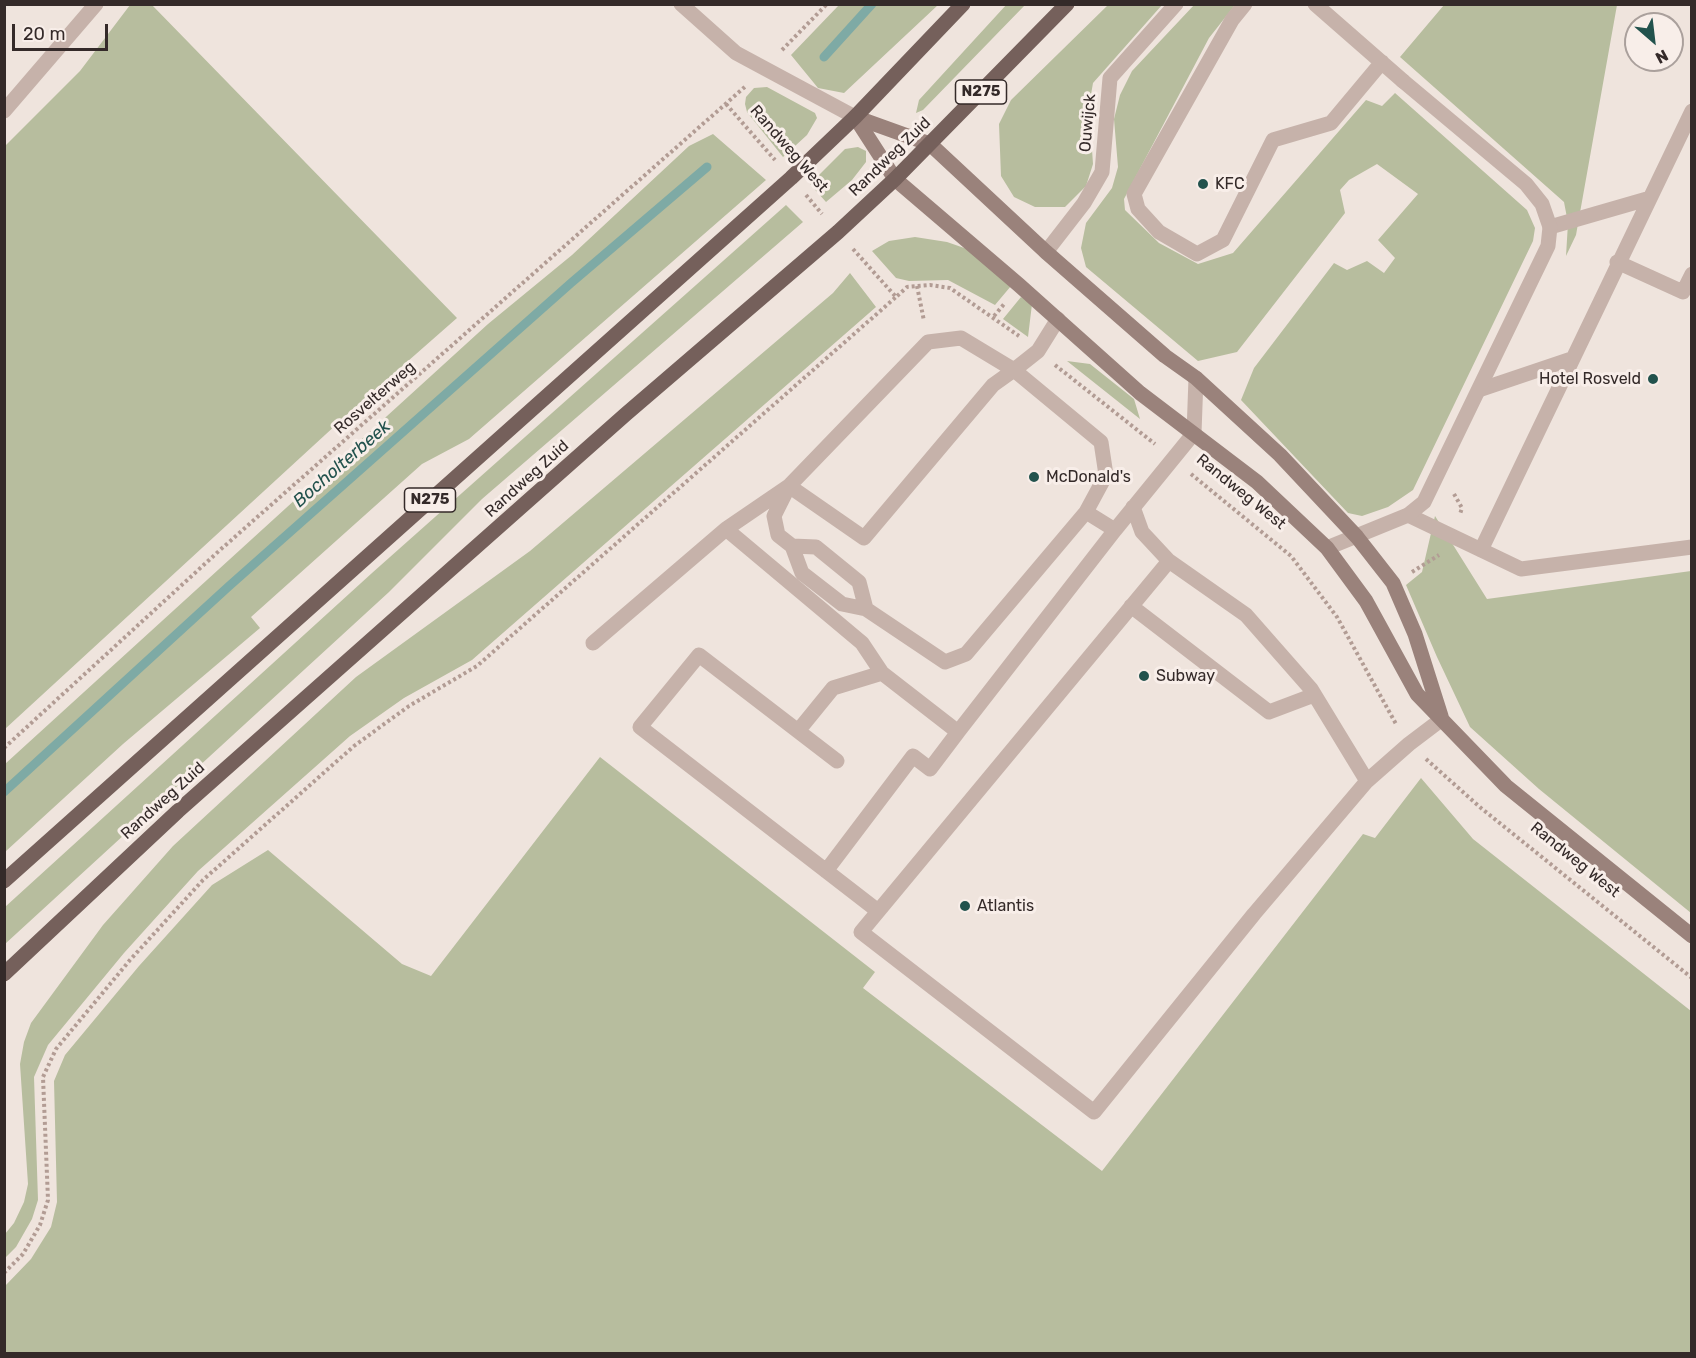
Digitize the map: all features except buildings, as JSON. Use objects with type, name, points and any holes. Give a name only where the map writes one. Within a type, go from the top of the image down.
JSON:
[{"type":"main road","name":"N275","points":[[4,881],[791,178],[855,117],[963,4]]},
{"type":"main road","name":"Randweg Zuid","points":[[4,974],[177,812],[626,414],[838,232],[895,179],[1067,4]]},
{"type":"street","points":[[4,111],[96,4]]},
{"type":"street","name":"Randweg West","points":[[681,4],[736,53],[855,117],[930,144],[1047,252],[1165,356],[1196,378],[1280,455],[1357,537],[1393,583],[1415,634],[1442,719]]},
{"type":"street","name":"Ouwijck","points":[[1047,252],[1084,203],[1102,172],[1110,78],[1176,4]]},
{"type":"street","points":[[1245,4],[1232,20],[1134,194],[1138,209],[1159,232],[1197,254],[1223,240],[1274,140],[1331,123],[1382,62]]},
{"type":"street","points":[[1316,4],[1403,81],[1526,184],[1542,204],[1550,227],[1548,246],[1424,502],[1408,515],[1328,548]]},
{"type":"street","points":[[1481,550],[1647,199],[1692,111]]},
{"type":"street","name":"Randweg West","points":[[855,117],[895,179],[1140,393],[1257,482],[1328,548],[1366,601],[1417,694],[1506,786],[1692,936]]},
{"type":"street","points":[[1550,227],[1647,199]]},
{"type":"street","points":[[1617,262],[1683,292],[1692,274]]},
{"type":"street","points":[[789,486],[864,538],[993,385],[1038,351],[1058,319]]},
{"type":"street","points":[[593,643],[726,530],[789,486],[928,342],[961,338],[1014,370],[1101,442],[1106,475],[1086,512],[966,654],[945,662],[866,609],[842,604],[802,573],[792,546],[778,535],[774,516],[789,486]]},
{"type":"street","points":[[1479,390],[1571,359]]},
{"type":"street","points":[[826,871],[913,756],[930,769],[1132,507],[1194,433],[1196,378]]},
{"type":"street","points":[[1132,507],[1142,532],[1169,561],[1246,615],[1314,695],[1367,781]]},
{"type":"street","points":[[1086,512],[1115,530]]},
{"type":"street","points":[[1408,515],[1521,569],[1692,547]]},
{"type":"street","points":[[726,530],[862,643],[882,674],[958,732]]},
{"type":"street","points":[[792,546],[816,547],[859,582],[866,609]]},
{"type":"street","points":[[1169,561],[861,932],[1094,1113],[1254,914],[1367,781],[1442,719]]},
{"type":"street","points":[[1131,606],[1269,712],[1314,695]]},
{"type":"street","points":[[837,761],[699,655],[640,727],[878,911]]},
{"type":"street","points":[[798,731],[833,688],[882,674]]},
{"type":"path","name":"Rosvelterweg","points":[[4,748],[220,550],[726,104],[765,68],[827,4]]},
{"type":"path","name":"Randweg West","points":[[726,104],[896,297]]},
{"type":"path","name":"Randweg West","points":[[917,286],[950,288],[994,316],[1291,556],[1337,617],[1392,719],[1409,744],[1481,808],[1692,978]]},
{"type":"path","points":[[4,1273],[23,1254],[40,1225],[48,1200],[43,1077],[52,1058],[71,1031],[203,880],[354,746],[409,706],[477,666],[907,287],[917,286],[928,342]]},
{"type":"path","points":[[1393,583],[1439,555],[1462,508],[1441,470]]},
{"type":"path","points":[[1337,617],[1366,601]]},
{"type":"green space","points":[[1007,4],[1025,5],[923,110],[916,113],[919,100]]},
{"type":"green space","points":[[1195,4],[1235,5],[1209,38],[1124,199],[1125,210],[1159,243],[1198,264],[1233,253],[1366,100],[1382,106],[1395,93],[1527,210],[1535,228],[1533,241],[1413,490],[1388,507],[1362,516],[1348,513],[1241,400],[1254,368],[1334,263],[1347,270],[1367,261],[1384,273],[1395,258],[1378,240],[1418,194],[1377,164],[1349,180],[1340,190],[1345,213],[1237,352],[1198,361],[1086,267],[1081,248],[1086,223],[1112,188],[1118,167],[1114,119],[1120,95],[1132,71]]},
{"type":"green space","points":[[130,5],[152,5],[457,318],[350,412],[5,729],[5,146],[80,71]]},
{"type":"green space","points":[[839,5],[938,5],[844,93],[818,88],[791,55]]},
{"type":"green space","points":[[1108,5],[1162,5],[1093,83],[1089,106],[1093,164],[1086,186],[1065,207],[1035,207],[1014,197],[1001,176],[999,124],[1011,100]]},
{"type":"green space","points":[[1444,5],[1617,5],[1576,235],[1566,256],[1568,223],[1564,202],[1400,57]]},
{"type":"green space","points":[[767,87],[815,113],[817,118],[807,135],[783,157],[747,112],[745,104],[746,97],[754,88]]},
{"type":"green space","points":[[713,134],[766,180],[469,439],[422,464],[251,617],[260,628],[123,744],[5,852],[5,764],[488,324],[572,255],[689,146]]},
{"type":"green space","points":[[858,147],[866,151],[866,162],[852,180],[826,202],[810,184],[845,149]]},
{"type":"green space","points":[[786,205],[803,222],[482,499],[389,592],[5,944],[5,907],[372,573]]},
{"type":"green space","points":[[915,237],[947,242],[970,250],[1011,286],[995,305],[948,280],[909,281],[896,278],[872,251],[889,241]]},
{"type":"green space","points":[[850,273],[876,307],[472,660],[404,698],[350,736],[198,871],[124,953],[48,1045],[34,1077],[38,1200],[32,1219],[16,1247],[5,1258],[5,1234],[14,1223],[24,1202],[28,1184],[20,1064],[24,1042],[31,1023],[103,925],[173,846],[356,677],[530,551],[833,293]]},
{"type":"green space","points":[[1021,297],[1032,304],[1028,337],[1003,319]]},
{"type":"green space","points":[[1067,361],[1090,364],[1134,399],[1140,419]]},
{"type":"green space","points":[[1435,516],[1487,599],[1691,571],[1691,913],[1539,789],[1470,727],[1406,585],[1422,572]]},
{"type":"green space","points":[[600,757],[875,972],[863,988],[1102,1171],[1363,834],[1375,838],[1421,778],[1473,839],[1691,1011],[1691,1353],[5,1353],[5,1286],[31,1259],[51,1227],[57,1202],[54,1081],[65,1055],[139,966],[212,885],[268,850],[402,964],[431,976]]},
{"type":"waterway","name":"Bocholterbeek","points":[[824,57],[872,4]]},
{"type":"waterway","name":"Bocholterbeek","points":[[4,792],[228,587],[571,283],[707,167]]},
{"type":"place","name":"KFC","points":[[1203,184]]},
{"type":"place","name":"Hotel Rosveld","points":[[1653,379]]},
{"type":"place","name":"McDonald's","points":[[1034,477]]},
{"type":"place","name":"Subway","points":[[1144,676]]},
{"type":"place","name":"Atlantis","points":[[965,906]]}]
